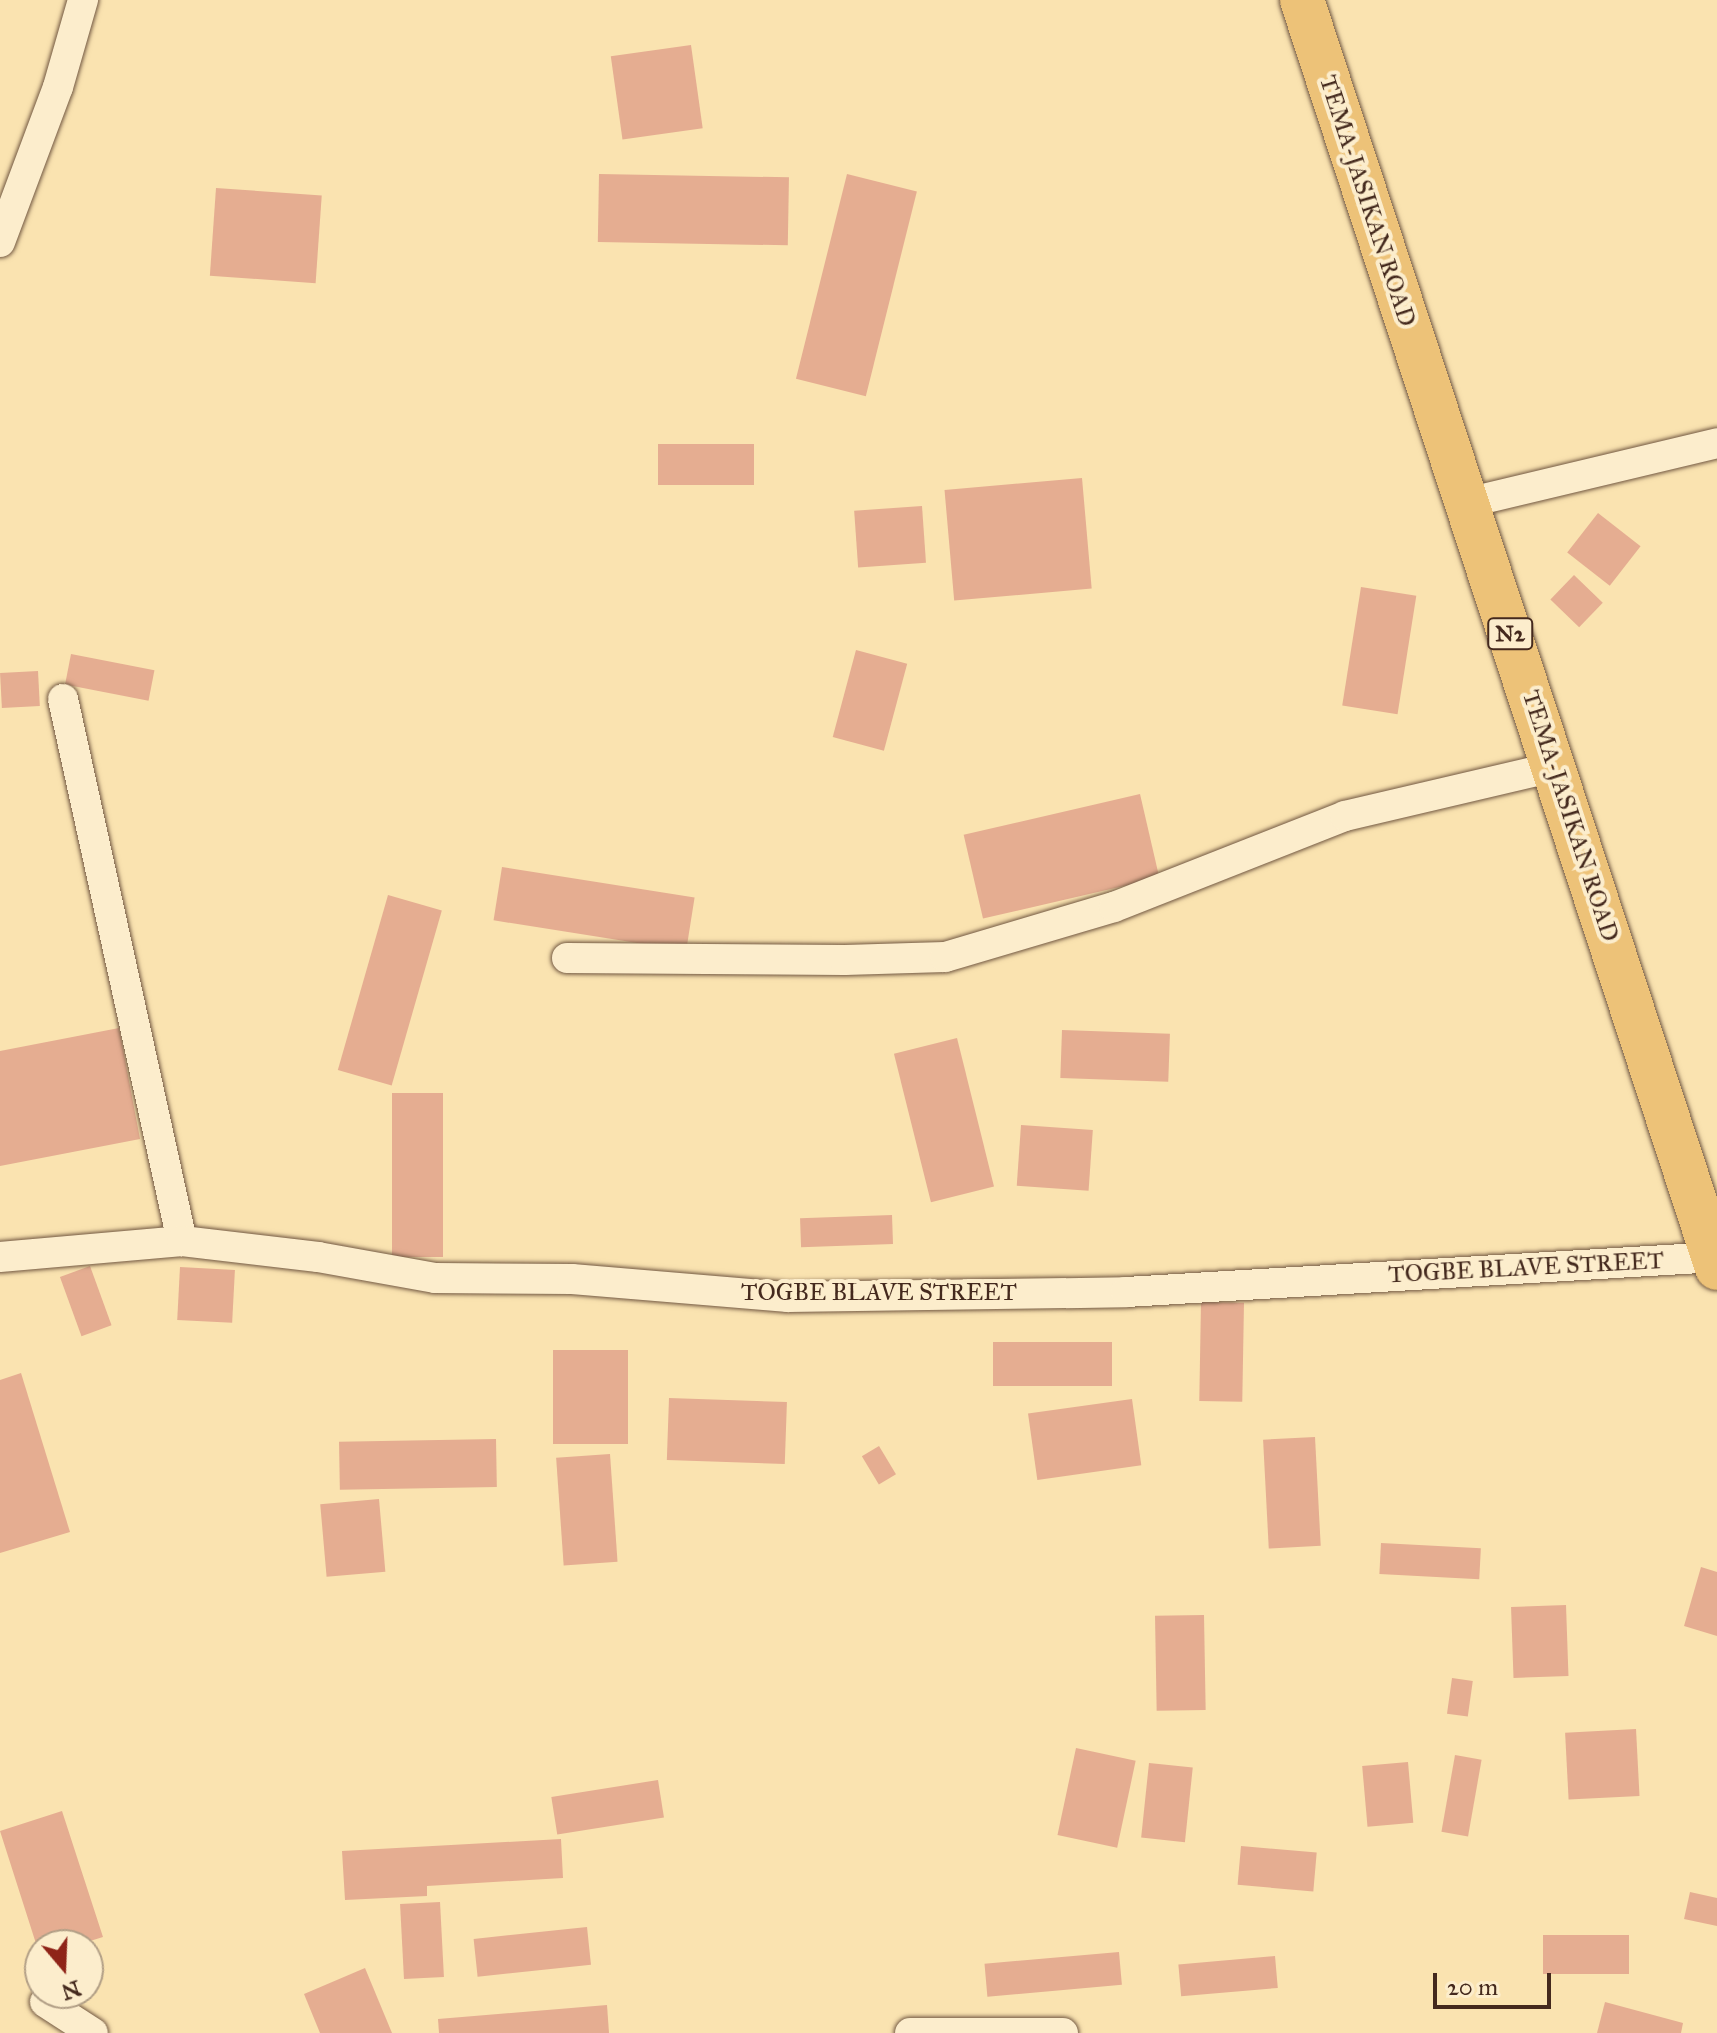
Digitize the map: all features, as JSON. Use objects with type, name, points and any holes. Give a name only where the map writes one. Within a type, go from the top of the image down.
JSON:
[{"type":"highway","name":"TEMA-JASIKAN ROAD","points":[[1305,3],[1716,1261]]},
{"type":"street","points":[[0,242],[58,87],[83,0]]},
{"type":"street","points":[[1466,503],[1717,443]]},
{"type":"street","points":[[63,699],[182,1241]]},
{"type":"street","points":[[567,958],[845,960],[945,957],[1114,907],[1345,816],[1554,767]]},
{"type":"street","name":"TOGBE BLAVE STREET","points":[[0,1257],[182,1241],[318,1257],[435,1278],[572,1279],[788,1297],[1126,1292],[1716,1261]]},
{"type":"street","points":[[56,2009],[93,2033]]},
{"type":"street","points":[[910,2033],[1063,2033]]},
{"type":"building","points":[[691,45],[703,128],[622,139],[611,56]]},
{"type":"building","points":[[599,174],[789,177],[788,245],[598,242]]},
{"type":"building","points":[[847,174],[917,191],[866,396],[796,379]]},
{"type":"building","points":[[216,188],[322,195],[316,283],[210,276]]},
{"type":"building","points":[[658,444],[754,444],[754,485],[658,485]]},
{"type":"building","points":[[1082,478],[1092,589],[954,601],[945,490]]},
{"type":"building","points":[[922,506],[926,563],[858,568],[854,511]]},
{"type":"building","points":[[1598,513],[1641,546],[1610,586],[1567,552]]},
{"type":"building","points":[[1574,575],[1603,603],[1579,627],[1550,599]]},
{"type":"building","points":[[1361,587],[1416,596],[1398,714],[1342,706]]},
{"type":"building","points":[[856,650],[907,664],[884,751],[833,737]]},
{"type":"building","points":[[71,654],[154,670],[149,701],[65,684]]},
{"type":"building","points":[[38,671],[40,706],[2,708],[0,673]]},
{"type":"building","points":[[1140,794],[1159,878],[983,919],[964,835]]},
{"type":"building","points":[[502,867],[695,898],[686,951],[494,920]]},
{"type":"building","points":[[388,895],[442,910],[392,1085],[338,1070]]},
{"type":"building","points":[[119,1028],[140,1139],[0,1166],[0,1051]]},
{"type":"building","points":[[1062,1030],[1170,1034],[1168,1082],[1060,1078]]},
{"type":"building","points":[[957,1038],[994,1186],[931,1202],[894,1054]]},
{"type":"building","points":[[392,1093],[443,1093],[443,1257],[392,1257]]},
{"type":"building","points":[[1021,1125],[1093,1130],[1089,1191],[1017,1186]]},
{"type":"building","points":[[892,1215],[893,1244],[801,1247],[800,1218]]},
{"type":"building","points":[[90,1266],[112,1325],[81,1336],[60,1277]]},
{"type":"building","points":[[180,1267],[235,1270],[232,1323],[177,1320]]},
{"type":"building","points":[[1201,1302],[1244,1303],[1242,1402],[1199,1401]]},
{"type":"building","points":[[993,1342],[1112,1342],[1112,1386],[993,1386]]},
{"type":"building","points":[[553,1350],[628,1350],[628,1444],[553,1444]]},
{"type":"building","points":[[21,1373],[70,1532],[0,1553],[0,1380]]},
{"type":"building","points":[[669,1398],[787,1402],[785,1464],[667,1460]]},
{"type":"building","points":[[1132,1399],[1141,1465],[1037,1480],[1028,1414]]},
{"type":"building","points":[[1315,1437],[1321,1546],[1269,1549],[1263,1440]]},
{"type":"building","points":[[496,1439],[497,1487],[340,1490],[339,1442]]},
{"type":"building","points":[[879,1446],[896,1474],[879,1485],[862,1456]]},
{"type":"building","points":[[610,1454],[618,1562],[564,1566],[556,1458]]},
{"type":"building","points":[[379,1499],[385,1572],[327,1577],[320,1504]]},
{"type":"building","points":[[1381,1543],[1481,1548],[1479,1579],[1379,1574]]},
{"type":"building","points":[[1701,1567],[1717,1572],[1717,1636],[1684,1626]]},
{"type":"building","points":[[1566,1605],[1568,1676],[1514,1678],[1511,1607]]},
{"type":"building","points":[[1204,1615],[1206,1710],[1157,1711],[1155,1616]]},
{"type":"building","points":[[1452,1678],[1473,1681],[1468,1717],[1447,1714]]},
{"type":"building","points":[[1636,1729],[1640,1796],[1569,1800],[1565,1733]]},
{"type":"building","points":[[1076,1748],[1136,1761],[1117,1848],[1057,1835]]},
{"type":"building","points":[[1455,1755],[1482,1760],[1468,1837],[1441,1832]]},
{"type":"building","points":[[1408,1762],[1413,1823],[1367,1827],[1362,1766]]},
{"type":"building","points":[[1149,1763],[1193,1768],[1185,1842],[1141,1838]]},
{"type":"building","points":[[658,1780],[664,1818],[557,1834],[551,1797]]},
{"type":"building","points":[[62,1811],[100,1929],[31,1929],[0,1831]]},
{"type":"building","points":[[561,1839],[563,1878],[427,1886],[427,1896],[345,1900],[342,1851]]},
{"type":"building","points":[[1241,1846],[1317,1853],[1313,1891],[1238,1885]]},
{"type":"building","points":[[1690,1892],[1717,1898],[1717,1926],[1684,1919]]},
{"type":"building","points":[[440,1902],[444,1977],[404,1979],[400,1904]]},
{"type":"building","points":[[587,1927],[591,1965],[478,1977],[474,1939]]},
{"type":"building","points":[[1543,1935],[1629,1935],[1629,1974],[1543,1974]]},
{"type":"building","points":[[1119,1952],[1122,1985],[987,1997],[985,1964]]},
{"type":"building","points":[[1275,1956],[1278,1988],[1181,1996],[1178,1964]]},
{"type":"building","points":[[365,1968],[392,2033],[320,2033],[304,1994]]},
{"type":"building","points":[[1605,2002],[1683,2023],[1681,2033],[1597,2033]]},
{"type":"building","points":[[607,2005],[609,2033],[439,2033],[438,2019]]}]
